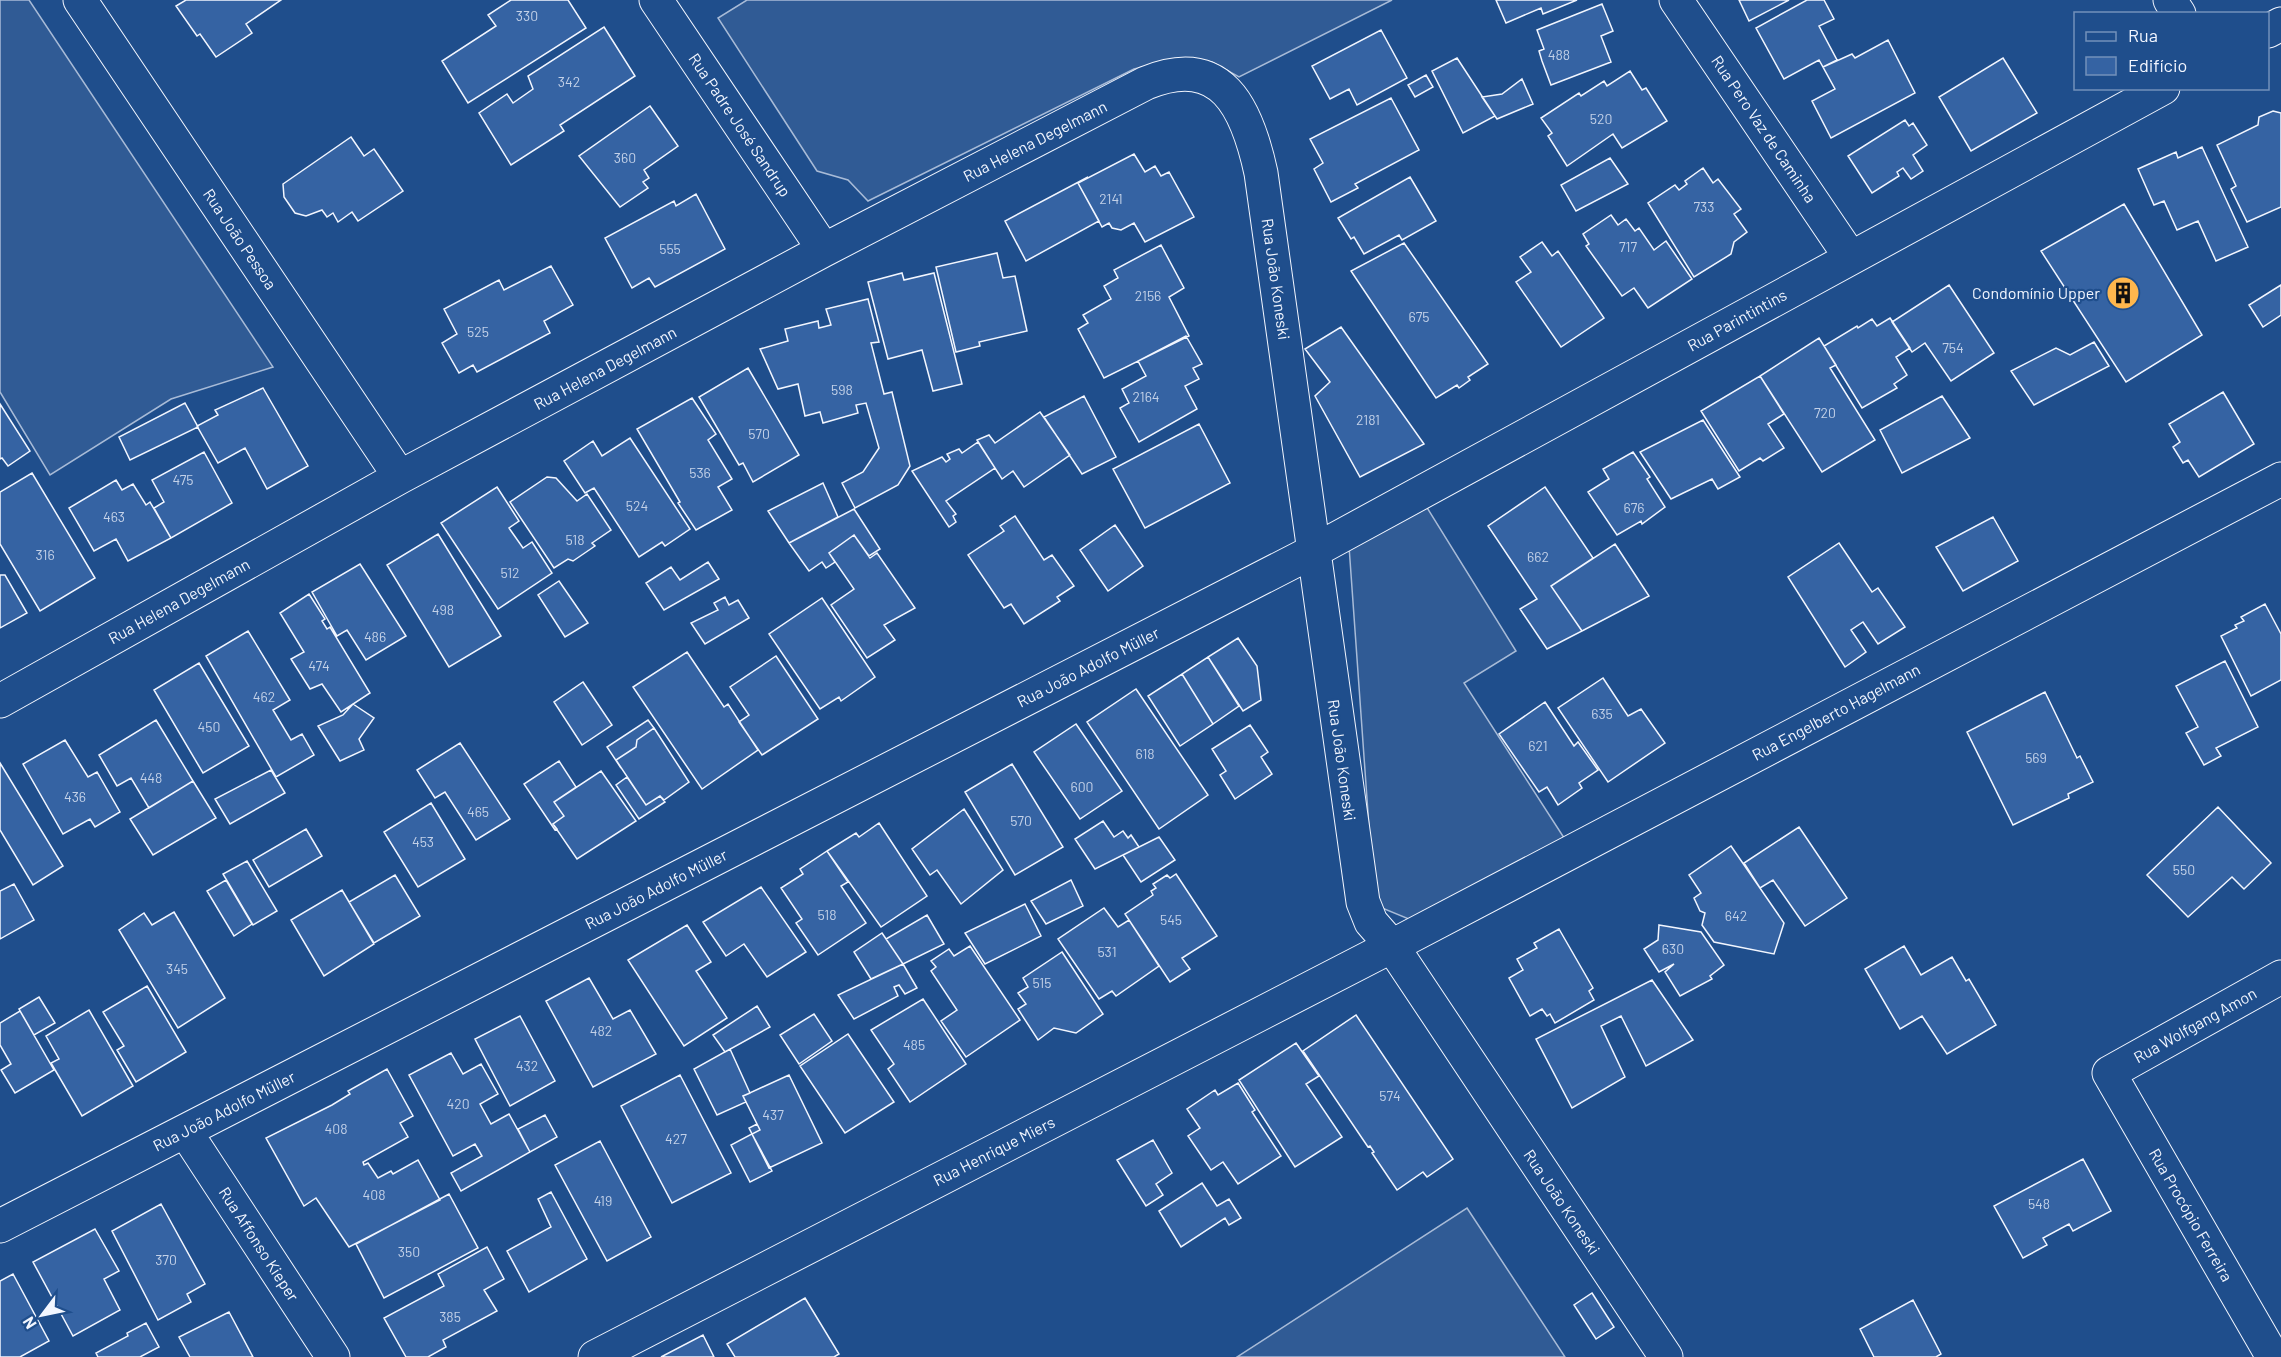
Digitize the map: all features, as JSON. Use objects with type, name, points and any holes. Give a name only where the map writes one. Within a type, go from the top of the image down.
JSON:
[{"type":"street","name":"Rua João Pessoa","points":[[80,0],[400,477]]},
{"type":"street","name":"Rua Padre José Sandrup","points":[[656,0],[824,250]]},
{"type":"street","name":"Rua Pero Vaz de Caminha","points":[[1677,0],[1851,258]]},
{"type":"street","name":"Rua Helena Degelmann","points":[[0,701],[400,477],[824,250],[1146,83],[1168,74],[1187,73],[1205,77],[1220,86]]},
{"type":"street","name":"Rua João Koneski","points":[[1220,86],[1240,109],[1254,138],[1262,173],[1312,552],[1363,902],[1371,922],[1392,945],[1666,1357]]},
{"type":"street","name":"Rua Parintintins","points":[[1312,552],[2159,90]]},
{"type":"street","name":"Rua Engelberto Hagelmann","points":[[1392,945],[2281,479]]},
{"type":"street","name":"Rua João Adolfo Müller","points":[[0,1226],[1312,552]]},
{"type":"street","name":"Rua Henrique Miers","points":[[595,1357],[1392,945]]},
{"type":"street","name":"Rua Wolfgang Amon","points":[[2109,1073],[2281,977]]},
{"type":"street","name":"Rua Procópio Ferreira","points":[[2109,1073],[2273,1357]]},
{"type":"street","name":"Rua Affonso Kieper","points":[[185,1131],[333,1357]]},
{"type":"shaded area","points":[[0,0],[29,0],[273,367],[171,399],[50,475],[0,392]]},
{"type":"shaded area","points":[[747,0],[1392,0],[1239,77],[1212,62],[1182,58],[1134,69],[868,201],[848,180],[817,171],[718,18]]},
{"type":"shaded area","points":[[1426,506],[1516,651],[1464,683],[1568,844],[1416,922],[1382,908],[1373,883],[1349,546]]},
{"type":"shaded area","points":[[1467,1208],[1565,1357],[1237,1357]]},
{"type":"building","points":[[186,0],[281,0],[246,24],[252,33],[216,57],[200,34],[197,36],[176,6]]},
{"type":"building","points":[[511,0],[568,0],[586,28],[468,103],[442,61],[496,26],[488,15]]},
{"type":"building","points":[[1496,0],[1577,0],[1543,14],[1541,8],[1506,23]]},
{"type":"building","points":[[1739,0],[1789,0],[1749,21]]},
{"type":"building","points":[[1807,0],[1824,0],[1834,19],[1819,26],[1837,60],[1823,67],[1819,60],[1784,79],[1756,28]]},
{"type":"building","points":[[1602,4],[1613,31],[1601,36],[1611,62],[1551,85],[1539,51],[1544,49],[1537,30]]},
{"type":"building","points":[[604,27],[635,76],[560,125],[564,131],[511,165],[479,113],[507,94],[513,103],[533,89],[528,76]]},
{"type":"building","points":[[1381,30],[1407,78],[1357,105],[1349,89],[1330,99],[1312,66]]},
{"type":"building","points":[[1888,40],[1915,93],[1831,138],[1812,101],[1835,89],[1823,67],[1852,54],[1855,58]]},
{"type":"building","points":[[1457,58],[1495,116],[1463,133],[1432,71]]},
{"type":"building","points":[[2003,58],[2037,113],[1971,151],[1939,97]]},
{"type":"building","points":[[1630,71],[1642,90],[1646,88],[1667,121],[1622,148],[1613,134],[1567,166],[1548,136],[1552,133],[1541,118],[1579,93],[1581,96],[1604,81],[1607,86]]},
{"type":"building","points":[[1426,75],[1433,87],[1415,97],[1408,85]]},
{"type":"building","points":[[1522,79],[1533,104],[1497,119],[1482,97],[1502,94]]},
{"type":"building","points":[[1391,98],[1419,150],[1355,184],[1358,188],[1331,202],[1314,169],[1323,163],[1310,139]]},
{"type":"building","points":[[650,106],[678,146],[644,170],[649,178],[643,182],[648,188],[620,207],[579,156]]},
{"type":"building","points":[[2273,111],[2281,113],[2281,207],[2247,222],[2231,189],[2236,186],[2217,145],[2258,125],[2259,117]]},
{"type":"building","points":[[1905,120],[1909,126],[1913,123],[1927,145],[1913,155],[1923,171],[1911,179],[1903,168],[1897,172],[1899,176],[1872,193],[1848,156]]},
{"type":"building","points":[[351,137],[364,156],[374,149],[403,191],[358,221],[352,212],[338,222],[333,213],[327,217],[322,210],[306,216],[295,213],[284,197],[283,184]]},
{"type":"building","points":[[2202,147],[2248,247],[2216,261],[2198,221],[2177,230],[2164,201],[2154,205],[2138,169],[2176,152],[2178,158]]},
{"type":"building","points":[[1134,154],[1145,172],[1155,166],[1161,176],[1169,172],[1194,217],[1145,242],[1134,223],[1121,230],[1112,228],[1109,223],[1102,227],[1078,183]]},
{"type":"building","points":[[1610,158],[1628,184],[1576,211],[1561,185]]},
{"type":"building","points":[[1703,168],[1713,183],[1718,179],[1741,209],[1734,214],[1747,232],[1734,242],[1731,254],[1694,277],[1648,203],[1675,185],[1679,190],[1687,184],[1685,181]]},
{"type":"building","points":[[1088,177],[1078,183],[1099,221],[1026,261],[1005,221]]},
{"type":"building","points":[[1410,177],[1436,221],[1402,240],[1399,235],[1364,254],[1354,237],[1351,239],[1338,218]]},
{"type":"building","points":[[696,194],[725,249],[655,287],[649,278],[632,288],[605,238],[674,201],[676,206]]},
{"type":"building","name":"Condomínio Upper","points":[[2124,204],[2202,335],[2126,382],[2041,251]]},
{"type":"building","points":[[1611,215],[1618,225],[1626,219],[1635,231],[1639,228],[1654,250],[1666,241],[1692,279],[1648,308],[1634,288],[1622,296],[1586,246],[1589,244],[1583,234]]},
{"type":"building","points":[[1542,242],[1552,256],[1558,251],[1604,318],[1561,347],[1516,282],[1531,272],[1520,257]]},
{"type":"building","points":[[1404,243],[1488,364],[1468,377],[1470,380],[1459,388],[1457,385],[1436,398],[1351,271]]},
{"type":"building","points":[[1161,245],[1184,288],[1169,297],[1189,336],[1104,378],[1078,329],[1088,323],[1083,315],[1111,299],[1104,286],[1118,278],[1114,270]]},
{"type":"building","points":[[997,253],[1003,278],[1015,276],[1027,331],[979,342],[980,346],[956,352],[936,267]]},
{"type":"building","points":[[551,266],[573,305],[544,321],[550,333],[477,372],[473,365],[459,373],[442,343],[457,334],[444,309],[499,280],[504,290]]},
{"type":"building","points":[[902,273],[904,280],[934,273],[962,384],[933,391],[922,350],[888,359],[868,282]]},
{"type":"building","points":[[1949,285],[1994,353],[1951,381],[1925,343],[1912,352],[1892,322]]},
{"type":"building","points":[[2281,285],[2281,315],[2263,327],[2249,305]]},
{"type":"building","points":[[868,299],[879,342],[871,343],[884,394],[892,392],[910,466],[898,485],[855,508],[842,483],[863,472],[879,448],[866,403],[856,405],[858,413],[823,423],[820,412],[805,416],[798,384],[778,389],[760,349],[788,341],[785,329],[818,321],[819,328],[831,325],[826,309]]},
{"type":"building","points":[[1890,318],[1910,348],[1896,357],[1907,375],[1894,384],[1897,388],[1862,408],[1824,346],[1872,319],[1877,326]]},
{"type":"building","points":[[1341,327],[1424,444],[1360,477],[1315,396],[1330,382],[1305,349]]},
{"type":"building","points":[[1186,336],[1202,364],[1193,368],[1199,379],[1185,386],[1197,409],[1139,442],[1120,408],[1129,403],[1122,389],[1146,376],[1138,361]]},
{"type":"building","points":[[1819,338],[1836,365],[1830,368],[1875,440],[1822,472],[1760,376]]},
{"type":"building","points":[[2094,342],[2109,366],[2034,405],[2011,371],[2056,348],[2070,355]]},
{"type":"building","points":[[748,368],[799,455],[753,482],[743,463],[739,465],[699,397]]},
{"type":"building","points":[[1760,376],[1784,414],[1768,424],[1784,448],[1763,461],[1760,458],[1739,471],[1701,411]]},
{"type":"building","points":[[263,388],[308,466],[267,489],[245,448],[218,463],[197,426],[218,415],[215,410]]},
{"type":"building","points":[[2223,392],[2254,444],[2199,477],[2188,460],[2183,463],[2173,447],[2180,442],[2169,424]]},
{"type":"building","points":[[1084,396],[1116,457],[1082,474],[1044,417]]},
{"type":"building","points":[[1942,396],[1970,438],[1902,473],[1880,430]]},
{"type":"building","points":[[692,398],[716,434],[708,440],[732,479],[718,487],[732,510],[696,530],[678,503],[680,502],[637,429]]},
{"type":"building","points":[[185,403],[198,427],[130,460],[119,437]]},
{"type":"building","points":[[0,404],[30,451],[8,466],[2,458],[0,459]]},
{"type":"building","points":[[1040,412],[1070,455],[1024,487],[1013,471],[1002,479],[977,440],[989,435],[995,443]]},
{"type":"building","points":[[1703,420],[1740,477],[1718,489],[1712,479],[1671,499],[1640,452]]},
{"type":"building","points":[[1199,424],[1230,483],[1145,528],[1113,469]]},
{"type":"building","points":[[630,438],[690,529],[665,546],[662,542],[639,557],[594,488],[585,493],[564,461],[593,441],[602,456]]},
{"type":"building","points":[[978,442],[995,468],[946,501],[956,514],[953,516],[956,522],[949,527],[912,471],[942,457],[946,462],[950,459],[947,454],[959,449],[962,453]]},
{"type":"building","points":[[204,452],[232,503],[171,538],[154,508],[164,502],[152,480]]},
{"type":"building","points":[[1633,452],[1650,477],[1647,479],[1665,507],[1642,524],[1641,521],[1617,535],[1588,492],[1609,479],[1603,469]]},
{"type":"building","points":[[32,473],[95,578],[40,611],[0,544],[0,492]]},
{"type":"building","points":[[547,477],[556,478],[577,501],[587,494],[611,530],[592,543],[595,546],[573,561],[568,559],[554,568],[510,502]]},
{"type":"building","points":[[116,480],[122,490],[133,484],[146,505],[150,502],[171,538],[128,561],[116,539],[94,551],[69,508]]},
{"type":"building","points":[[823,483],[838,517],[789,543],[768,511]]},
{"type":"building","points":[[497,487],[519,521],[509,528],[523,548],[532,542],[552,573],[498,609],[441,523]]},
{"type":"building","points":[[1545,487],[1593,558],[1551,586],[1582,631],[1547,649],[1520,609],[1537,599],[1488,526]]},
{"type":"building","points":[[854,509],[880,549],[869,556],[854,535],[829,553],[835,562],[826,568],[822,562],[809,571],[789,543]]},
{"type":"building","points":[[1015,516],[1044,560],[1052,555],[1074,586],[1057,597],[1060,601],[1024,624],[1011,604],[1004,608],[968,555],[1004,531],[1000,526]]},
{"type":"building","points":[[1993,517],[2018,561],[1963,591],[1936,547]]},
{"type":"building","points":[[1115,525],[1143,566],[1108,591],[1080,550]]},
{"type":"building","points":[[438,534],[501,636],[449,667],[387,565]]},
{"type":"building","points":[[854,535],[870,558],[877,553],[915,608],[884,625],[895,640],[867,658],[831,605],[854,589],[829,553]]},
{"type":"building","points":[[1839,543],[1872,592],[1878,588],[1905,627],[1878,644],[1863,622],[1851,630],[1866,652],[1845,667],[1788,577]]},
{"type":"building","points":[[1615,544],[1649,596],[1582,631],[1551,586]]},
{"type":"building","points":[[708,562],[719,579],[664,610],[646,583],[671,567],[680,580]]},
{"type":"building","points":[[360,564],[406,636],[366,660],[347,630],[337,636],[312,592]]},
{"type":"building","points":[[0,575],[5,575],[27,613],[0,628]]},
{"type":"building","points":[[559,581],[588,623],[565,637],[538,595]]},
{"type":"building","points":[[309,594],[325,619],[322,621],[327,629],[330,627],[370,693],[341,712],[322,684],[310,689],[291,659],[304,652],[280,613]]},
{"type":"building","points":[[725,597],[729,605],[738,600],[749,618],[705,644],[691,623],[718,610],[714,603]]},
{"type":"building","points":[[822,598],[875,677],[841,701],[839,697],[820,709],[769,634]]},
{"type":"building","points":[[2265,604],[2281,634],[2281,680],[2251,696],[2221,636],[2237,628],[2235,625],[2244,621],[2241,617]]},
{"type":"building","points":[[248,631],[290,700],[273,710],[291,740],[302,734],[314,755],[276,777],[206,656]]},
{"type":"building","points":[[1238,638],[1257,666],[1261,700],[1243,711],[1208,657]]},
{"type":"building","points":[[687,652],[724,707],[728,704],[758,750],[702,789],[633,687]]},
{"type":"building","points":[[776,656],[818,719],[762,755],[739,722],[749,715],[730,687]]},
{"type":"building","points":[[1208,657],[1239,706],[1213,724],[1182,674]]},
{"type":"building","points":[[2225,661],[2258,727],[2216,748],[2221,756],[2204,765],[2186,733],[2198,727],[2176,686]]},
{"type":"building","points":[[199,663],[249,746],[203,773],[154,690]]},
{"type":"building","points":[[1182,674],[1213,724],[1180,746],[1148,696]]},
{"type":"building","points":[[1603,678],[1628,716],[1641,709],[1665,743],[1608,782],[1558,708]]},
{"type":"building","points":[[583,682],[612,725],[582,745],[554,702]]},
{"type":"building","points":[[1136,689],[1208,795],[1159,829],[1087,722]]},
{"type":"building","points":[[2045,692],[2077,758],[2080,756],[2093,782],[2068,794],[2069,798],[2013,825],[1967,732]]},
{"type":"building","points":[[1545,702],[1574,746],[1578,742],[1598,770],[1579,783],[1582,788],[1558,805],[1547,787],[1539,792],[1499,734]]},
{"type":"building","points":[[353,704],[374,718],[359,739],[364,750],[340,761],[318,726],[343,715]]},
{"type":"building","points":[[156,720],[193,781],[149,808],[131,778],[117,786],[99,755]]},
{"type":"building","points":[[648,720],[654,728],[637,740],[636,747],[616,760],[621,768],[607,747]]},
{"type":"building","points":[[1076,724],[1122,791],[1080,819],[1034,752]]},
{"type":"building","points":[[1250,725],[1268,752],[1261,757],[1272,774],[1235,799],[1220,775],[1226,771],[1212,749]]},
{"type":"building","points":[[654,728],[689,782],[664,800],[660,796],[646,805],[616,760],[636,747],[637,740]]},
{"type":"building","points":[[65,740],[88,777],[97,772],[120,812],[95,827],[90,819],[63,834],[23,764]]},
{"type":"building","points":[[460,743],[510,819],[476,840],[445,792],[435,798],[417,770]]},
{"type":"building","points":[[559,761],[576,787],[554,802],[564,816],[553,824],[557,829],[555,830],[524,784]]},
{"type":"building","points":[[0,763],[63,866],[33,885],[0,830]]},
{"type":"building","points":[[1012,764],[1063,847],[1015,875],[965,792]]},
{"type":"building","points":[[271,770],[285,793],[230,824],[215,799]]},
{"type":"building","points":[[601,771],[636,821],[577,859],[553,824],[564,816],[554,802]]},
{"type":"building","points":[[627,777],[646,805],[660,796],[665,802],[639,819],[616,785]]},
{"type":"building","points":[[193,781],[216,818],[153,855],[130,819]]},
{"type":"building","points":[[431,803],[465,859],[418,887],[384,832]]},
{"type":"building","points":[[2218,807],[2271,863],[2244,889],[2232,877],[2188,917],[2147,875]]},
{"type":"building","points":[[964,809],[1003,870],[961,904],[937,870],[930,875],[912,849]]},
{"type":"building","points":[[1103,821],[1114,837],[1123,831],[1128,838],[1131,835],[1139,847],[1095,869],[1075,839]]},
{"type":"building","points":[[879,823],[927,896],[881,927],[827,851],[856,833],[859,837]]},
{"type":"building","points":[[1799,827],[1847,898],[1805,926],[1773,880],[1760,888],[1744,863]]},
{"type":"building","points":[[306,829],[322,856],[269,887],[253,860]]},
{"type":"building","points":[[1159,837],[1175,860],[1141,882],[1123,855]]},
{"type":"building","points":[[1731,846],[1784,923],[1774,954],[1714,942],[1702,925],[1705,913],[1700,911],[1694,898],[1701,893],[1689,875]]},
{"type":"building","points":[[827,851],[848,882],[841,886],[866,923],[818,955],[796,923],[802,919],[781,888],[803,874],[800,869]]},
{"type":"building","points":[[247,861],[277,911],[253,925],[223,874]]},
{"type":"building","points":[[1176,874],[1217,936],[1182,958],[1190,969],[1170,982],[1125,914],[1153,895],[1151,891],[1156,888],[1153,884],[1167,875],[1170,878]]},
{"type":"building","points":[[395,875],[420,916],[374,943],[349,902]]},
{"type":"building","points":[[226,880],[252,924],[234,936],[207,891]]},
{"type":"building","points":[[1071,880],[1083,906],[1046,924],[1031,901]]},
{"type":"building","points":[[14,884],[34,920],[0,939],[0,891]]},
{"type":"building","points":[[761,887],[806,952],[767,977],[744,944],[726,956],[703,922]]},
{"type":"building","points":[[342,890],[374,944],[324,976],[291,920]]},
{"type":"building","points":[[1025,904],[1041,936],[985,964],[965,933]]},
{"type":"building","points":[[1104,908],[1118,927],[1129,920],[1159,966],[1116,996],[1112,991],[1099,999],[1058,939]]},
{"type":"building","points":[[174,912],[225,998],[178,1028],[119,930],[144,913],[152,925]]},
{"type":"building","points":[[927,915],[944,944],[903,964],[886,939]]},
{"type":"building","points":[[687,925],[711,962],[696,971],[727,1018],[684,1046],[628,960]]},
{"type":"building","points":[[1659,925],[1701,932],[1724,965],[1710,976],[1712,979],[1680,996],[1665,972],[1674,964],[1659,972],[1644,949],[1658,940]]},
{"type":"building","points":[[1559,929],[1593,988],[1589,991],[1594,1000],[1555,1023],[1550,1014],[1547,1016],[1542,1009],[1530,1016],[1509,978],[1523,970],[1517,959],[1537,948],[1534,943]]},
{"type":"building","points":[[882,933],[903,964],[871,979],[854,952]]},
{"type":"building","points":[[970,946],[1020,1020],[966,1057],[941,1021],[957,1010],[931,971],[936,967],[931,961],[949,949],[954,956]]},
{"type":"building","points":[[1904,946],[1921,975],[1952,957],[1966,981],[1969,979],[1996,1025],[1947,1054],[1922,1016],[1900,1029],[1865,969]]},
{"type":"building","points":[[1062,952],[1103,1014],[1076,1033],[1054,1028],[1038,1040],[1018,1009],[1026,1004],[1018,993],[1028,987],[1023,978]]},
{"type":"building","points":[[903,964],[917,988],[905,994],[899,985],[894,987],[898,996],[854,1019],[838,995]]},
{"type":"building","points":[[589,978],[613,1019],[630,1010],[656,1054],[593,1087],[546,1001]]},
{"type":"building","points":[[1652,980],[1693,1040],[1646,1066],[1621,1016],[1601,1026],[1625,1077],[1572,1108],[1536,1039]]},
{"type":"building","points":[[147,986],[186,1052],[136,1082],[117,1050],[124,1046],[103,1012]]},
{"type":"building","points":[[39,997],[55,1023],[34,1035],[19,1009]]},
{"type":"building","points":[[923,999],[966,1064],[910,1102],[888,1069],[894,1064],[871,1030]]},
{"type":"building","points":[[757,1006],[770,1027],[725,1052],[713,1035]]},
{"type":"building","points":[[89,1010],[133,1086],[82,1116],[51,1063],[59,1059],[46,1036]]},
{"type":"building","points":[[20,1011],[54,1070],[15,1093],[1,1070],[11,1064],[0,1045],[0,1023]]},
{"type":"building","points":[[814,1014],[832,1041],[799,1064],[780,1035]]},
{"type":"building","points":[[1356,1015],[1453,1159],[1427,1177],[1423,1172],[1397,1190],[1372,1153],[1374,1152],[1370,1146],[1368,1147],[1303,1051]]},
{"type":"building","points":[[520,1016],[555,1081],[510,1106],[475,1039]]},
{"type":"building","points":[[848,1034],[894,1102],[845,1133],[800,1066]]},
{"type":"building","points":[[1296,1043],[1319,1076],[1306,1084],[1342,1137],[1295,1167],[1239,1080]]},
{"type":"building","points":[[730,1049],[750,1093],[743,1096],[746,1102],[717,1115],[694,1069]]},
{"type":"building","points":[[451,1053],[463,1074],[481,1064],[498,1094],[480,1104],[491,1124],[509,1114],[530,1152],[461,1191],[451,1173],[482,1156],[475,1144],[453,1156],[409,1075]]},
{"type":"building","points":[[387,1069],[413,1116],[400,1123],[408,1137],[363,1162],[364,1165],[368,1163],[378,1178],[391,1171],[393,1174],[418,1160],[440,1200],[349,1247],[316,1198],[304,1206],[266,1138],[332,1105],[350,1094],[348,1091]]},
{"type":"building","points":[[680,1075],[731,1173],[672,1203],[621,1106]]},
{"type":"building","points":[[789,1075],[822,1143],[769,1168],[752,1134],[760,1130],[743,1096]]},
{"type":"building","points":[[1238,1083],[1255,1110],[1252,1112],[1281,1156],[1238,1184],[1223,1162],[1211,1170],[1188,1136],[1200,1128],[1187,1109],[1215,1090],[1218,1095]]},
{"type":"building","points":[[545,1115],[557,1137],[530,1152],[518,1129]]},
{"type":"building","points":[[757,1124],[760,1130],[752,1134],[749,1128]]},
{"type":"building","points":[[752,1134],[772,1171],[750,1182],[731,1145]]},
{"type":"building","points":[[1153,1140],[1172,1173],[1156,1184],[1163,1195],[1146,1206],[1117,1160]]},
{"type":"building","points":[[600,1141],[651,1237],[607,1261],[555,1165]]},
{"type":"building","points":[[2083,1159],[2111,1211],[2073,1231],[2069,1224],[2043,1238],[2047,1245],[2023,1258],[1994,1206]]},
{"type":"building","points":[[1202,1183],[1217,1206],[1229,1199],[1241,1218],[1229,1225],[1225,1218],[1181,1247],[1159,1211]]},
{"type":"building","points":[[551,1192],[587,1259],[529,1292],[507,1251],[551,1227],[538,1199]]},
{"type":"building","points":[[449,1194],[478,1248],[384,1298],[356,1244]]},
{"type":"building","points":[[161,1204],[205,1284],[187,1294],[191,1302],[158,1320],[112,1231]]},
{"type":"building","points":[[95,1229],[119,1271],[104,1279],[120,1310],[73,1336],[33,1262]]},
{"type":"building","points":[[487,1247],[504,1279],[484,1290],[497,1311],[443,1340],[446,1347],[428,1357],[406,1357],[384,1318],[444,1286],[438,1274]]},
{"type":"building","points":[[13,1274],[49,1341],[20,1357],[0,1357],[0,1281]]},
{"type":"building","points":[[1592,1293],[1614,1327],[1596,1339],[1574,1305]]},
{"type":"building","points":[[805,1298],[839,1354],[834,1357],[735,1357],[727,1344]]},
{"type":"building","points":[[1913,1300],[1941,1354],[1936,1357],[1874,1357],[1860,1329]]},
{"type":"building","points":[[229,1312],[253,1357],[190,1357],[179,1337]]},
{"type":"building","points":[[146,1323],[159,1347],[140,1357],[98,1357],[96,1353],[128,1336],[127,1333]]},
{"type":"building","points":[[703,1335],[714,1357],[661,1357]]},
{"type":"place","name":"Condomínio Upper","points":[[2123,293]]}]
